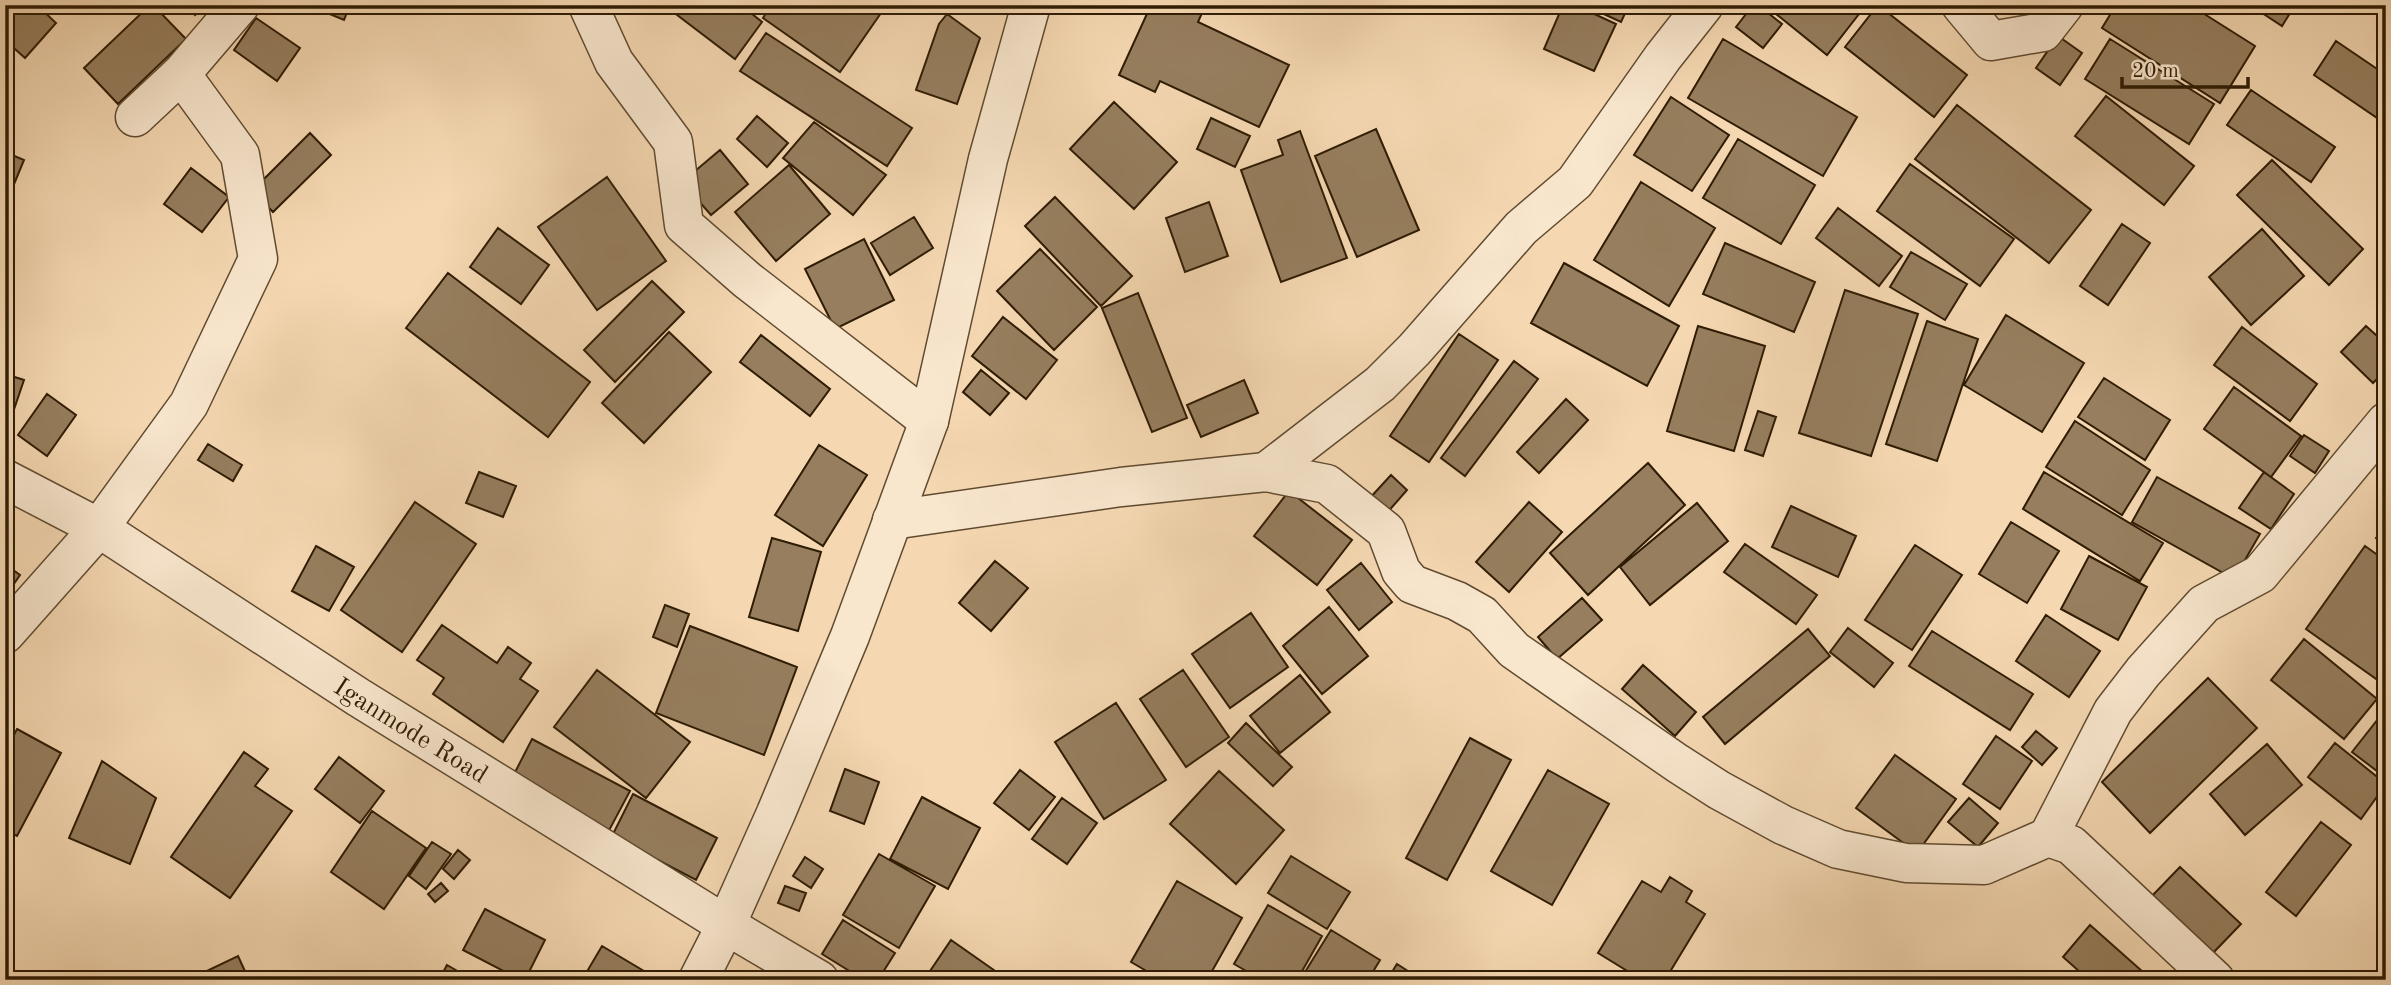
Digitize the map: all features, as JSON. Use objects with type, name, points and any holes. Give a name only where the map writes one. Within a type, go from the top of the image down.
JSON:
[{"type":"street","points":[[135,117],[181,74],[240,5]]},
{"type":"street","points":[[588,5],[614,62],[673,142],[684,225],[747,280],[929,421]]},
{"type":"street","points":[[698,980],[776,813],[850,636],[929,421],[988,159],[1031,5]]},
{"type":"street","points":[[1266,472],[1380,384],[1414,350],[1521,228],[1575,182],[1663,57],[1704,5]]},
{"type":"street","points":[[1961,5],[1991,41],[2043,32],[2064,5]]},
{"type":"street","points":[[5,635],[99,528],[189,404],[258,259],[240,155],[181,74]]},
{"type":"street","points":[[892,520],[1121,486],[1266,472],[1327,484],[1385,531],[1401,571],[1412,584],[1457,601],[1482,615],[1514,650],[1719,790],[1783,825],[1838,849],[1906,863],[1984,864],[2048,837],[2113,711],[2143,671],[2204,604],[2260,574],[2386,422]]},
{"type":"street","points":[[1321,428],[1327,484]]},
{"type":"street","name":"Iganmode Road","points":[[5,479],[99,528],[358,697],[819,980]]},
{"type":"street","points":[[2048,837],[2070,845],[2215,980]]},
{"type":"building","points":[[5,5],[37,5],[56,23],[25,58],[5,40]]},
{"type":"building","points":[[150,5],[186,39],[118,104],[84,68]]},
{"type":"building","points":[[185,5],[205,5],[195,15]]},
{"type":"building","points":[[308,5],[350,5],[344,20]]},
{"type":"building","points":[[664,5],[741,5],[762,22],[735,59]]},
{"type":"building","points":[[771,5],[870,5],[881,13],[840,72],[763,18]]},
{"type":"building","points":[[1151,5],[1186,5],[1202,13],[1198,22],[1289,65],[1259,127],[1160,81],[1155,92],[1119,75]]},
{"type":"building","points":[[1563,5],[1575,5],[1616,24],[1594,71],[1544,49]]},
{"type":"building","points":[[1584,5],[1629,5],[1621,22]]},
{"type":"building","points":[[1753,5],[1758,5],[1782,24],[1763,48],[1736,27]]},
{"type":"building","points":[[1765,5],[1866,5],[1827,55]]},
{"type":"building","points":[[1878,5],[1967,75],[1934,117],[1845,47]]},
{"type":"building","points":[[2116,5],[2190,5],[2255,46],[2220,103],[2102,28]]},
{"type":"building","points":[[2250,5],[2295,5],[2282,26]]},
{"type":"building","points":[[947,14],[980,38],[957,104],[916,90],[939,24]]},
{"type":"building","points":[[256,18],[300,48],[277,81],[234,50]]},
{"type":"building","points":[[766,33],[912,128],[887,166],[740,71]]},
{"type":"building","points":[[2058,36],[2082,53],[2060,85],[2036,68]]},
{"type":"building","points":[[1723,39],[1857,117],[1823,176],[1688,98]]},
{"type":"building","points":[[2110,39],[2214,104],[2189,144],[2085,79]]},
{"type":"building","points":[[2336,41],[2386,75],[2386,124],[2314,75]]},
{"type":"building","points":[[2251,90],[2335,147],[2311,182],[2227,125]]},
{"type":"building","points":[[2106,96],[2194,166],[2164,205],[2075,136]]},
{"type":"building","points":[[1671,97],[1729,135],[1692,191],[1634,155]]},
{"type":"building","points":[[1114,102],[1177,162],[1134,209],[1070,149]]},
{"type":"building","points":[[1957,105],[2091,210],[2049,263],[1915,159]]},
{"type":"building","points":[[757,116],[788,143],[767,167],[737,139]]},
{"type":"building","points":[[1211,118],[1250,136],[1235,167],[1197,149]]},
{"type":"building","points":[[814,122],[886,175],[853,215],[783,158]]},
{"type":"building","points":[[1376,129],[1419,230],[1357,257],[1315,156]]},
{"type":"building","points":[[1300,131],[1347,258],[1281,282],[1241,170],[1283,155],[1278,140]]},
{"type":"building","points":[[310,133],[331,155],[273,212],[252,191]]},
{"type":"building","points":[[1738,139],[1815,185],[1781,244],[1703,198]]},
{"type":"building","points":[[720,150],[748,184],[711,215],[682,182]]},
{"type":"building","points":[[5,152],[24,160],[5,206]]},
{"type":"building","points":[[2272,160],[2363,249],[2329,285],[2237,195]]},
{"type":"building","points":[[1910,164],[2014,239],[1980,286],[1877,211]]},
{"type":"building","points":[[789,165],[830,214],[776,261],[735,212]]},
{"type":"building","points":[[191,168],[229,197],[202,232],[164,204]]},
{"type":"building","points":[[607,177],[666,261],[597,310],[538,227]]},
{"type":"building","points":[[1641,182],[1715,228],[1669,306],[1594,260]]},
{"type":"building","points":[[1055,197],[1132,276],[1101,306],[1025,226]]},
{"type":"building","points":[[1209,202],[1228,256],[1185,272],[1166,218]]},
{"type":"building","points":[[1838,208],[1902,256],[1879,286],[1816,238]]},
{"type":"building","points":[[914,217],[933,248],[890,275],[871,243]]},
{"type":"building","points":[[2122,224],[2150,243],[2108,305],[2080,286]]},
{"type":"building","points":[[498,228],[549,265],[521,304],[470,267]]},
{"type":"building","points":[[2262,229],[2304,276],[2251,325],[2209,277]]},
{"type":"building","points":[[864,239],[894,300],[835,329],[805,269]]},
{"type":"building","points":[[1725,243],[1815,282],[1794,332],[1703,294]]},
{"type":"building","points":[[1040,249],[1097,307],[1054,350],[997,291]]},
{"type":"building","points":[[1911,252],[1967,284],[1945,320],[1890,287]]},
{"type":"building","points":[[1564,263],[1679,326],[1647,386],[1531,323]]},
{"type":"building","points":[[448,273],[590,382],[548,437],[406,328]]},
{"type":"building","points":[[652,281],[684,312],[615,382],[584,350]]},
{"type":"building","points":[[1845,290],[1918,314],[1871,456],[1799,433]]},
{"type":"building","points":[[1138,293],[1187,418],[1152,432],[1102,308]]},
{"type":"building","points":[[2006,315],[2084,363],[2042,432],[1964,385]]},
{"type":"building","points":[[1003,317],[1057,360],[1026,399],[972,356]]},
{"type":"building","points":[[1927,321],[1978,339],[1937,461],[1886,444]]},
{"type":"building","points":[[1698,326],[1765,346],[1734,451],[1667,431]]},
{"type":"building","points":[[2366,326],[2386,344],[2386,370],[2373,383],[2341,352]]},
{"type":"building","points":[[2242,327],[2317,384],[2290,421],[2214,365]]},
{"type":"building","points":[[669,332],[711,372],[644,443],[602,403]]},
{"type":"building","points":[[1459,334],[1498,360],[1429,462],[1390,436]]},
{"type":"building","points":[[761,335],[830,389],[810,416],[740,362]]},
{"type":"building","points":[[1514,361],[1538,379],[1465,476],[1441,458]]},
{"type":"building","points":[[981,370],[1009,393],[990,415],[963,392]]},
{"type":"building","points":[[5,374],[24,380],[7,430],[5,429]]},
{"type":"building","points":[[2104,378],[2170,420],[2145,460],[2078,417]]},
{"type":"building","points":[[1244,380],[1258,413],[1201,437],[1187,405]]},
{"type":"building","points":[[2234,387],[2301,436],[2271,477],[2204,429]]},
{"type":"building","points":[[47,394],[76,415],[47,456],[18,435]]},
{"type":"building","points":[[1566,399],[1588,420],[1539,473],[1517,452]]},
{"type":"building","points":[[1758,411],[1776,417],[1763,456],[1745,450]]},
{"type":"building","points":[[2075,421],[2150,470],[2122,515],[2046,467]]},
{"type":"building","points":[[2304,435],[2329,451],[2315,473],[2290,456]]},
{"type":"building","points":[[208,444],[242,465],[233,481],[198,460]]},
{"type":"building","points":[[819,445],[867,475],[823,546],[775,515]]},
{"type":"building","points":[[1648,463],[1685,505],[1588,595],[1550,553]]},
{"type":"building","points":[[479,472],[516,486],[503,517],[466,503]]},
{"type":"building","points":[[2044,472],[2163,543],[2140,581],[2023,509]]},
{"type":"building","points":[[2264,472],[2294,494],[2271,529],[2239,508]]},
{"type":"building","points":[[1391,475],[1407,490],[1386,514],[1369,499]]},
{"type":"building","points":[[2157,477],[2260,534],[2234,579],[2132,522]]},
{"type":"building","points":[[1289,491],[1352,540],[1317,585],[1254,536]]},
{"type":"building","points":[[415,502],[476,544],[402,652],[341,610]]},
{"type":"building","points":[[1529,502],[1562,532],[1509,592],[1476,562]]},
{"type":"building","points":[[1697,503],[1728,541],[1650,605],[1620,567]]},
{"type":"building","points":[[1791,506],[1856,536],[1838,577],[1772,547]]},
{"type":"building","points":[[2011,522],[2059,551],[2027,603],[1979,574]]},
{"type":"building","points":[[2386,524],[2386,545],[2376,538]]},
{"type":"building","points":[[772,538],[821,552],[798,631],[749,617]]},
{"type":"building","points":[[1745,544],[1817,595],[1796,624],[1724,572]]},
{"type":"building","points":[[1915,545],[1962,575],[1912,650],[1865,620]]},
{"type":"building","points":[[316,546],[354,567],[329,611],[292,591]]},
{"type":"building","points":[[2365,546],[2386,561],[2386,686],[2306,629]]},
{"type":"building","points":[[2089,556],[2147,587],[2118,640],[2061,609]]},
{"type":"building","points":[[995,561],[1028,588],[991,631],[959,603]]},
{"type":"building","points":[[1361,563],[1392,602],[1359,630],[1327,590]]},
{"type":"building","points":[[5,564],[20,575],[5,597]]},
{"type":"building","points":[[1582,598],[1602,620],[1557,659],[1538,637]]},
{"type":"building","points":[[665,605],[689,614],[677,647],[653,637]]},
{"type":"building","points":[[1329,607],[1368,656],[1322,694],[1283,646]]},
{"type":"building","points":[[1251,613],[1288,667],[1230,708],[1192,654]]},
{"type":"building","points":[[2046,615],[2100,651],[2069,697],[2016,661]]},
{"type":"building","points":[[442,625],[497,663],[508,647],[531,663],[520,679],[538,691],[503,742],[433,694],[444,678],[417,660]]},
{"type":"building","points":[[690,626],[797,667],[764,755],[656,713]]},
{"type":"building","points":[[1848,628],[1893,663],[1874,687],[1830,652]]},
{"type":"building","points":[[1808,629],[1830,656],[1725,744],[1703,717]]},
{"type":"building","points":[[1932,631],[2033,694],[2010,730],[1909,666]]},
{"type":"building","points":[[2304,639],[2377,699],[2344,739],[2271,680]]},
{"type":"building","points":[[1643,665],[1696,712],[1675,736],[1622,689]]},
{"type":"building","points":[[597,670],[690,742],[646,798],[554,727]]},
{"type":"building","points":[[1183,670],[1229,737],[1186,767],[1140,699]]},
{"type":"building","points":[[1300,675],[1330,712],[1280,753],[1250,716]]},
{"type":"building","points":[[2208,678],[2257,728],[2150,833],[2102,782]]},
{"type":"building","points":[[1116,703],[1166,780],[1104,819],[1055,742]]},
{"type":"building","points":[[2386,709],[2386,778],[2352,752]]},
{"type":"building","points":[[1246,723],[1292,767],[1273,786],[1228,743]]},
{"type":"building","points":[[17,729],[61,753],[17,836],[5,830],[5,752]]},
{"type":"building","points":[[2036,731],[2057,748],[2042,765],[2022,747]]},
{"type":"building","points":[[1996,736],[2032,761],[2000,809],[1963,784]]},
{"type":"building","points":[[1470,738],[1511,760],[1447,880],[1406,858]]},
{"type":"building","points":[[532,739],[630,791],[605,838],[508,786]]},
{"type":"building","points":[[2335,743],[2386,784],[2361,819],[2308,777]]},
{"type":"building","points":[[2267,744],[2302,785],[2245,835],[2210,794]]},
{"type":"building","points":[[244,752],[268,769],[255,786],[292,811],[230,898],[171,857]]},
{"type":"building","points":[[1895,755],[1956,799],[1917,853],[1856,808]]},
{"type":"building","points":[[339,757],[384,791],[360,823],[315,789]]},
{"type":"building","points":[[102,761],[156,798],[130,864],[69,838]]},
{"type":"building","points":[[845,769],[879,782],[864,824],[830,811]]},
{"type":"building","points":[[1020,770],[1055,797],[1029,830],[994,803]]},
{"type":"building","points":[[1548,770],[1609,804],[1552,905],[1491,871]]},
{"type":"building","points":[[1219,771],[1284,830],[1236,884],[1170,824]]},
{"type":"building","points":[[633,794],[717,838],[696,880],[612,836]]},
{"type":"building","points":[[922,797],[980,828],[948,889],[890,859]]},
{"type":"building","points":[[1062,798],[1097,823],[1067,864],[1032,839]]},
{"type":"building","points":[[1969,798],[1998,823],[1978,847],[1948,822]]},
{"type":"building","points":[[372,811],[426,848],[384,909],[331,872]]},
{"type":"building","points":[[2321,822],[2351,845],[2296,916],[2266,892]]},
{"type":"building","points":[[432,842],[451,854],[426,889],[409,876]]},
{"type":"building","points":[[458,850],[470,860],[454,879],[443,869]]},
{"type":"building","points":[[879,854],[935,886],[899,948],[843,915]]},
{"type":"building","points":[[1291,856],[1350,892],[1327,929],[1268,893]]},
{"type":"building","points":[[805,857],[823,869],[811,888],[793,876]]},
{"type":"building","points":[[2180,867],[2241,924],[2212,954],[2151,897]]},
{"type":"building","points":[[1670,877],[1692,891],[1686,902],[1705,914],[1665,980],[1642,980],[1598,953],[1642,881],[1661,892]]},
{"type":"building","points":[[1177,881],[1242,918],[1207,980],[1162,980],[1131,962]]},
{"type":"building","points":[[441,883],[448,891],[435,902],[428,894]]},
{"type":"building","points":[[785,886],[806,893],[799,911],[778,903]]},
{"type":"building","points":[[1268,905],[1322,936],[1297,980],[1262,980],[1234,964]]},
{"type":"building","points":[[485,909],[545,940],[525,980],[463,950]]},
{"type":"building","points":[[843,920],[895,953],[878,980],[864,980],[822,954]]},
{"type":"building","points":[[2090,925],[2152,980],[2089,980],[2063,957]]},
{"type":"building","points":[[1331,930],[1380,960],[1368,980],[1300,980]]},
{"type":"building","points":[[951,940],[1008,980],[924,980]]},
{"type":"building","points":[[602,946],[659,980],[582,980]]},
{"type":"building","points":[[238,956],[249,980],[188,980]]},
{"type":"building","points":[[1397,964],[1422,980],[1387,980]]},
{"type":"building","points":[[447,965],[473,980],[439,980]]}]
